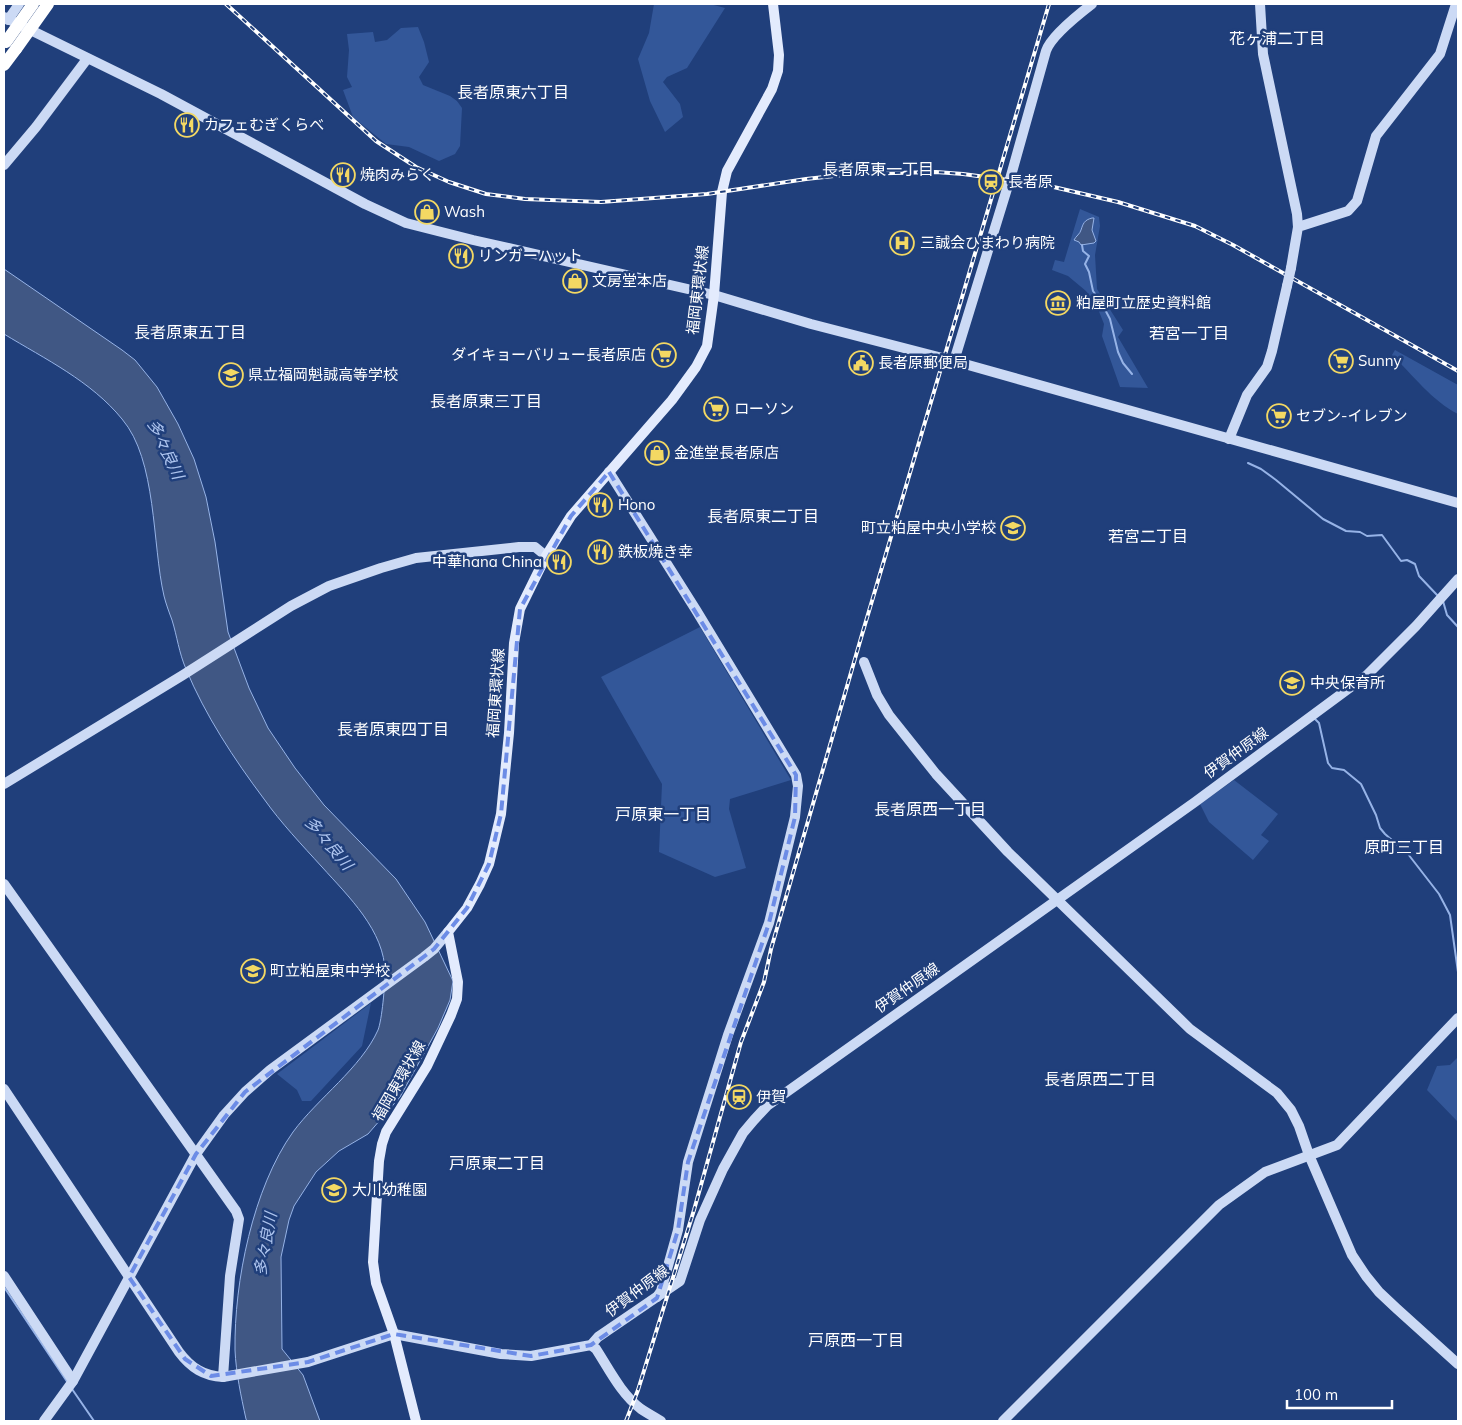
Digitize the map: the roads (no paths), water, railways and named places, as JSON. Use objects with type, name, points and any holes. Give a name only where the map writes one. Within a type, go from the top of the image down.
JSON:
[{"type":"highway","points":[[4,66],[8,45],[33,4]]},
{"type":"highway","points":[[8,45],[48,4]]},
{"type":"main road","name":"福岡東環状線","points":[[416,1421],[394,1334],[376,1283],[373,1262],[379,1161],[382,1144],[386,1132],[427,1066],[457,999],[458,982],[448,932],[467,908],[489,864],[501,814],[514,643],[520,609],[546,556],[571,516],[672,400],[696,367],[707,346],[714,295],[722,192],[727,171],[772,89],[778,71],[779,55],[772,4]]},
{"type":"street","points":[[19,4],[6,18],[160,94],[356,200],[406,223],[714,295],[811,324],[954,361],[1458,503]]},
{"type":"street","points":[[954,361],[1010,179],[1047,46],[1064,28],[1092,4]]},
{"type":"street","points":[[1229,439],[1247,396],[1266,367],[1272,351],[1291,268],[1298,227],[1297,214],[1265,62],[1260,4]]},
{"type":"street","points":[[1298,227],[1348,212],[1357,201],[1376,136],[1440,54],[1456,4]]},
{"type":"street","points":[[4,165],[54,105],[87,59]]},
{"type":"street","points":[[610,472],[796,774],[798,786],[795,817],[769,923],[728,1035],[688,1162],[678,1230],[661,1291],[656,1298]]},
{"type":"street","points":[[4,784],[291,606],[329,586],[416,558],[520,547],[535,547],[546,556]]},
{"type":"street","name":"伊賀仲原線","points":[[394,1334],[501,1354],[531,1356],[591,1344],[656,1298],[680,1280],[700,1220],[719,1176],[736,1145],[767,1106],[1195,802],[1367,675],[1416,626],[1458,579]]},
{"type":"street","points":[[864,662],[877,695],[889,716],[936,774],[1008,852],[1190,1029],[1277,1093],[1291,1110],[1299,1126],[1352,1255],[1366,1276],[1379,1292],[1458,1364]]},
{"type":"street","points":[[4,884],[236,1211],[239,1219],[230,1276],[227,1376]]},
{"type":"street","points":[[44,1421],[73,1381],[196,1154],[224,1115],[256,1081],[424,956],[448,932]]},
{"type":"street","points":[[1003,1421],[1219,1205],[1265,1172],[1337,1145],[1458,1018]]},
{"type":"street","points":[[4,1089],[185,1360],[200,1372],[210,1376],[227,1376],[308,1362],[394,1334]]},
{"type":"street","points":[[4,1276],[73,1381]]},
{"type":"street","points":[[591,1344],[621,1388],[633,1402],[661,1421]]},
{"type":"water","points":[[1094,218],[1092,230],[1096,241],[1081,245],[1074,240],[1080,233],[1084,222]]},
{"type":"water","name":"多々良川","points":[[4,269],[135,360],[157,387],[178,424],[194,459],[206,497],[215,542],[228,632],[249,688],[268,728],[295,768],[324,805],[396,879],[425,922],[453,981],[450,1000],[438,1028],[400,1097],[368,1134],[339,1151],[316,1172],[294,1206],[289,1220],[281,1257],[282,1349],[303,1375],[320,1421],[247,1421],[239,1384],[235,1350],[238,1295],[242,1266],[257,1208],[279,1155],[303,1119],[361,1057],[378,1030],[382,1011],[385,973],[379,943],[372,929],[353,902],[271,808],[211,720],[184,663],[165,599],[160,575],[148,479],[142,457],[133,436],[110,405],[96,393],[67,372],[4,334]]},
{"type":"waterway","points":[[1082,245],[1083,251],[1089,256],[1085,264],[1089,272],[1093,291],[1110,319],[1118,352],[1123,363],[1132,374]]},
{"type":"waterway","points":[[1248,463],[1261,469],[1276,480],[1323,519],[1346,531],[1360,532],[1367,536],[1382,535],[1401,561],[1407,560],[1415,564],[1419,576],[1438,596]]},
{"type":"waterway","points":[[1443,601],[1447,615],[1458,627]]},
{"type":"waterway","points":[[1315,719],[1319,723],[1328,763],[1332,768],[1344,770],[1361,784],[1380,828],[1408,854],[1439,894],[1450,915],[1458,972]]},
{"type":"waterway","points":[[4,1287],[68,1383]]},
{"type":"waterway","points":[[72,1389],[94,1421]]},
{"type":"railway","points":[[226,4],[376,141],[416,167],[449,182],[486,194],[525,199],[601,202],[707,194],[852,174],[936,172],[1045,185],[1118,202],[1195,226],[1233,245],[1458,371]]},
{"type":"railway","points":[[626,1421],[638,1390],[694,1210],[741,1042],[764,982],[771,949],[861,638],[1049,4]]},
{"type":"place","name":"カフェむぎくらべ","points":[[187,125]]},
{"type":"place","name":"焼肉みらく","points":[[343,175]]},
{"type":"place","name":"長者原","points":[[991,182]]},
{"type":"place","name":"Wash","points":[[427,212]]},
{"type":"place","name":"三誠会ひまわり病院","points":[[902,243]]},
{"type":"place","name":"リンガーハット","points":[[461,256]]},
{"type":"place","name":"文房堂本店","points":[[575,281]]},
{"type":"place","name":"粕屋町立歴史資料館","points":[[1058,303]]},
{"type":"place","name":"ダイキョーバリュー長者原店","points":[[664,355]]},
{"type":"place","name":"Sunny","points":[[1341,361]]},
{"type":"place","name":"長者原郵便局","points":[[861,363]]},
{"type":"place","name":"県立福岡魁誠高等学校","points":[[231,375]]},
{"type":"place","name":"ローソン","points":[[716,409]]},
{"type":"place","name":"セブン-イレブン","points":[[1279,416]]},
{"type":"place","name":"金進堂長者原店","points":[[657,453]]},
{"type":"place","name":"Hono","points":[[600,505]]},
{"type":"place","name":"町立粕屋中央小学校","points":[[1013,528]]},
{"type":"place","name":"鉄板焼き幸","points":[[600,552]]},
{"type":"place","name":"中華hana China","points":[[559,562]]},
{"type":"place","name":"中央保育所","points":[[1292,683]]},
{"type":"place","name":"町立粕屋東中学校","points":[[253,971]]},
{"type":"place","name":"伊賀","points":[[739,1097]]},
{"type":"place","name":"大川幼稚園","points":[[334,1190]]},
{"type":"district","name":"花ヶ浦二丁目","points":[[1277,38]]},
{"type":"district","name":"長者原東六丁目","points":[[513,92]]},
{"type":"district","name":"長者原東一丁目","points":[[878,169]]},
{"type":"district","name":"長者原東五丁目","points":[[190,332]]},
{"type":"district","name":"若宮一丁目","points":[[1189,333]]},
{"type":"district","name":"長者原東三丁目","points":[[486,401]]},
{"type":"district","name":"長者原東二丁目","points":[[763,516]]},
{"type":"district","name":"若宮二丁目","points":[[1148,536]]},
{"type":"district","name":"長者原東四丁目","points":[[393,729]]},
{"type":"district","name":"長者原西一丁目","points":[[930,809]]},
{"type":"district","name":"戸原東一丁目","points":[[663,814]]},
{"type":"district","name":"原町三丁目","points":[[1404,847]]},
{"type":"district","name":"長者原西二丁目","points":[[1100,1079]]},
{"type":"district","name":"戸原東二丁目","points":[[497,1163]]},
{"type":"district","name":"戸原西一丁目","points":[[856,1340]]}]
